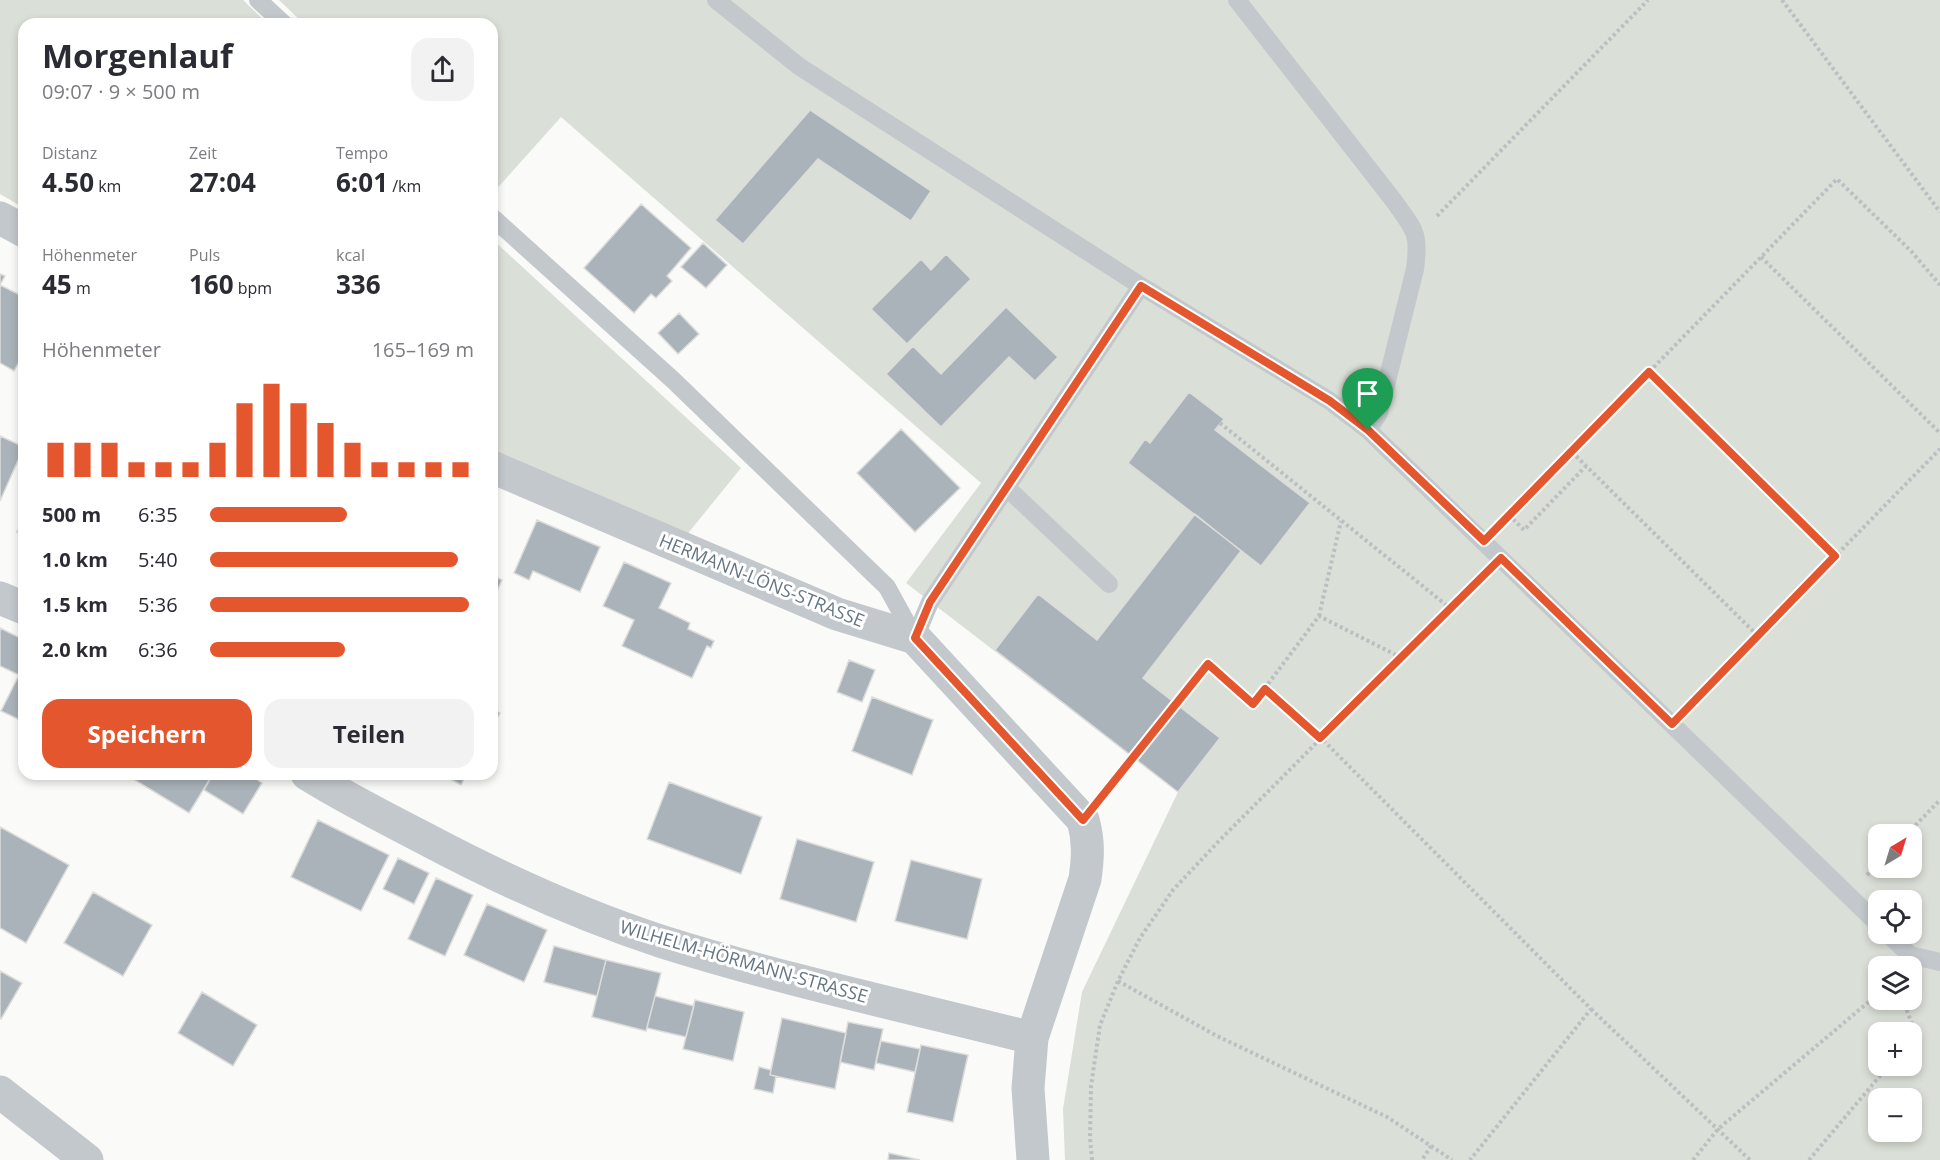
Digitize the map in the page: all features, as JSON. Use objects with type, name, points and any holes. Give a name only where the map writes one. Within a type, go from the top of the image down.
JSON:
[{"type":"street","points":[[0,218],[18,228]]},
{"type":"street","name":"HERMANN-LÖNS-STRASSE","points":[[498,469],[837,614],[915,638]]},
{"type":"street","points":[[0,598],[18,606]]},
{"type":"street","points":[[915,638],[1083,820],[1088,836],[1089,852],[1085,879],[1044,996],[1032,1038],[1028,1088],[1033,1160]]},
{"type":"street","name":"WILHELM-HÖRMANN-STRASSE","points":[[317,780],[482,869],[575,909],[651,937],[768,971],[1032,1038]]},
{"type":"street","points":[[0,1092],[87,1160]]},
{"type":"lane","points":[[258,0],[278,18]]},
{"type":"lane","points":[[716,0],[800,67],[1141,286],[1330,401],[1368,430],[1868,914]]},
{"type":"lane","points":[[1237,0],[1416,232],[1418,248],[1415,269],[1379,413],[1368,430]]},
{"type":"lane","points":[[498,222],[673,381],[887,587],[915,638]]},
{"type":"lane","points":[[915,638],[930,602],[1141,286]]},
{"type":"lane","points":[[1006,487],[1109,584]]},
{"type":"lane","points":[[1898,944],[1910,955],[1940,962]]},
{"type":"path","points":[[1416,232],[1446,209],[1648,0]]},
{"type":"path","points":[[1782,0],[1940,212]]},
{"type":"path","points":[[1484,541],[1837,179],[1911,251],[1940,285]]},
{"type":"path","points":[[1761,257],[1940,433]]},
{"type":"path","points":[[1649,372],[1835,556]]},
{"type":"path","points":[[1220,423],[1450,608]]},
{"type":"path","points":[[1672,724],[1940,449]]},
{"type":"path","points":[[1572,452],[1758,636]]},
{"type":"path","points":[[1509,515],[1524,530],[1586,466]]},
{"type":"path","points":[[1083,820],[1208,664],[1253,704],[1319,616],[1341,521]]},
{"type":"path","points":[[1092,1160],[1091,1086],[1100,1025],[1118,981],[1140,938],[1173,890],[1400,657],[1501,558]]},
{"type":"path","points":[[1319,616],[1400,657]]},
{"type":"path","points":[[1265,689],[1320,738],[1591,1009],[1750,1160]]},
{"type":"path","points":[[1917,824],[1940,800]]},
{"type":"path","points":[[1118,981],[1217,1036],[1387,1118],[1452,1160]]},
{"type":"path","points":[[1692,1160],[1718,1129],[1868,1002]]},
{"type":"path","points":[[1470,1160],[1591,1009]]},
{"type":"path","points":[[1809,1160],[1880,1076]]},
{"type":"path","points":[[1422,1160],[1431,1146]]},
{"type":"shaded area","points":[[0,0],[243,0],[262,18],[18,18],[18,204],[0,194]]},
{"type":"shaded area","points":[[279,0],[1940,0],[1940,1160],[1065,1160],[1063,1109],[1082,992],[1178,792],[906,583],[981,483],[561,117],[498,187],[498,18],[298,18]]},
{"type":"shaded area","points":[[498,245],[741,468],[685,537],[498,455]]},
{"type":"building","points":[[810,110],[931,191],[911,221],[818,159],[743,244],[715,220]]},
{"type":"building","points":[[641,204],[691,248],[667,276],[672,281],[656,298],[651,294],[634,313],[584,268]]},
{"type":"building","points":[[703,243],[727,265],[706,288],[681,267]]},
{"type":"building","points":[[946,254],[971,279],[907,344],[871,309],[921,259],[931,270]]},
{"type":"building","points":[[0,274],[5,276],[0,285]]},
{"type":"building","points":[[0,285],[18,294],[18,364],[14,371],[0,363]]},
{"type":"building","points":[[1006,307],[1058,357],[1035,381],[1009,357],[941,427],[886,374],[913,346],[941,374]]},
{"type":"building","points":[[679,313],[699,334],[678,354],[658,333]]},
{"type":"building","points":[[1189,392],[1224,419],[1215,430],[1310,503],[1261,566],[1128,463],[1145,439],[1150,443]]},
{"type":"building","points":[[901,429],[960,488],[915,532],[857,473]]},
{"type":"building","points":[[0,436],[18,444],[18,460],[0,501]]},
{"type":"building","points":[[1195,514],[1241,551],[1143,678],[1220,738],[1178,792],[995,650],[1038,594],[1097,640]]},
{"type":"building","points":[[537,520],[600,547],[580,592],[533,571],[529,580],[514,573]]},
{"type":"building","points":[[624,562],[671,583],[659,608],[690,623],[688,629],[714,641],[711,648],[707,646],[692,678],[622,646],[634,620],[603,606]]},
{"type":"building","points":[[0,628],[18,637],[18,675],[0,666]]},
{"type":"building","points":[[849,660],[875,670],[862,702],[837,692]]},
{"type":"building","points":[[18,677],[18,719],[1,711]]},
{"type":"building","points":[[872,697],[933,720],[912,775],[852,751]]},
{"type":"building","points":[[135,780],[209,780],[189,813]]},
{"type":"building","points":[[210,780],[258,780],[262,783],[243,814],[204,790]]},
{"type":"building","points":[[452,780],[464,780],[461,785]]},
{"type":"building","points":[[669,782],[762,817],[741,874],[647,839]]},
{"type":"building","points":[[318,820],[389,855],[361,911],[291,877]]},
{"type":"building","points":[[0,827],[69,865],[26,943],[0,928]]},
{"type":"building","points":[[797,839],[874,862],[856,922],[780,899]]},
{"type":"building","points":[[398,858],[429,873],[414,904],[383,889]]},
{"type":"building","points":[[911,860],[982,879],[967,939],[895,921]]},
{"type":"building","points":[[436,878],[473,895],[445,956],[408,939]]},
{"type":"building","points":[[93,892],[152,925],[123,976],[64,943]]},
{"type":"building","points":[[487,904],[547,930],[524,982],[464,955]]},
{"type":"building","points":[[554,946],[606,960],[597,996],[544,982]]},
{"type":"building","points":[[606,960],[661,973],[646,1031],[592,1017]]},
{"type":"building","points":[[0,971],[22,983],[1,1019],[0,1018]]},
{"type":"building","points":[[202,992],[257,1025],[233,1066],[178,1033]]},
{"type":"building","points":[[655,996],[694,1006],[686,1037],[647,1028]]},
{"type":"building","points":[[695,1000],[744,1012],[733,1061],[683,1049]]},
{"type":"building","points":[[782,1018],[846,1033],[835,1089],[770,1075]]},
{"type":"building","points":[[848,1022],[883,1029],[874,1070],[840,1062]]},
{"type":"building","points":[[881,1041],[920,1049],[915,1072],[876,1063]]},
{"type":"building","points":[[921,1045],[968,1055],[953,1122],[907,1112]]},
{"type":"building","points":[[759,1067],[771,1070],[770,1075],[776,1076],[773,1093],[754,1089]]},
{"type":"building","points":[[889,1153],[920,1160],[888,1160]]},
{"type":"route","points":[[1141,286],[1330,401],[1368,430],[1484,541],[1649,372],[1835,556],[1672,724],[1501,558],[1320,738],[1265,689],[1253,704],[1208,664],[1083,820],[915,638],[930,602],[1141,286]]}]
